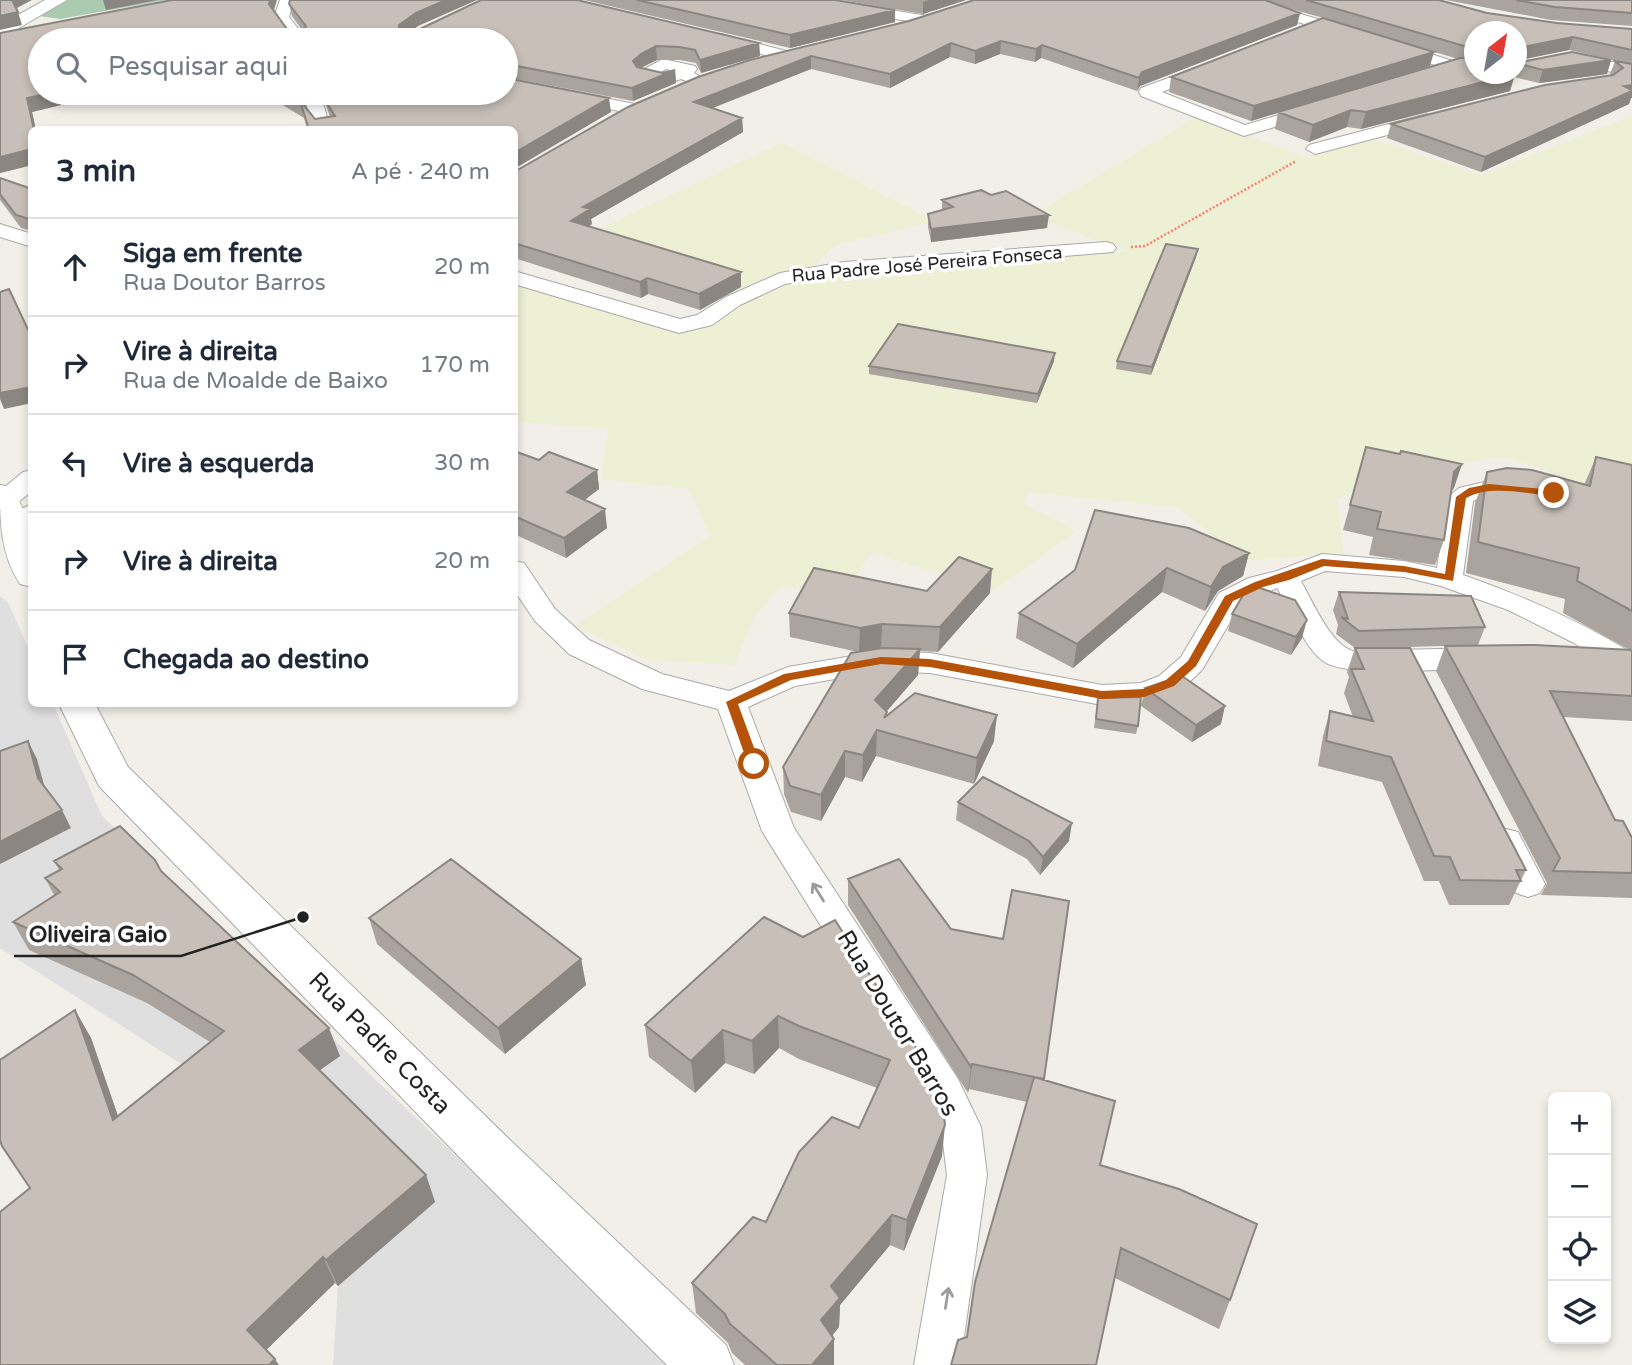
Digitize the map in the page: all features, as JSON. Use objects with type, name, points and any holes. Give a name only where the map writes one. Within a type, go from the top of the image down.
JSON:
[{"type":"street","points":[[1,36],[58,0]]},
{"type":"street","points":[[287,0],[281,17],[290,28]]},
{"type":"street","points":[[800,0],[934,18]]},
{"type":"street","points":[[1270,9],[1464,68]]},
{"type":"street","points":[[890,31],[934,18]]},
{"type":"street","points":[[20,23],[38,28]]},
{"type":"street","points":[[1300,33],[1321,24]]},
{"type":"street","points":[[1,36],[28,31]]},
{"type":"street","points":[[704,35],[795,54],[755,64]]},
{"type":"street","points":[[1527,65],[1567,52],[1602,67],[1632,71]]},
{"type":"street","points":[[1219,65],[1147,92],[1244,131],[1324,107]]},
{"type":"street","points":[[1430,75],[1457,66]]},
{"type":"street","points":[[610,120],[706,80],[682,74]]},
{"type":"street","points":[[518,86],[635,109]]},
{"type":"street","points":[[315,105],[324,126]]},
{"type":"street","points":[[1315,149],[1449,114]]},
{"type":"street","points":[[0,230],[28,240]]},
{"type":"street","name":"Rua Padre José Pereira Fonseca","points":[[518,278],[678,326],[704,320],[733,301],[780,279],[844,268],[1106,248]]},
{"type":"street","points":[[20,575],[9,513],[28,483]]},
{"type":"street","points":[[1449,579],[1461,497],[1473,490],[1489,487],[1542,492]]},
{"type":"street","points":[[518,575],[545,615],[579,647],[653,682],[732,702],[788,677],[881,661],[930,663],[1102,695],[1144,693],[1170,683],[1192,663],[1229,599],[1259,584],[1285,578],[1322,562],[1404,569],[1449,579],[1518,604],[1582,635],[1632,666]]},
{"type":"street","points":[[1285,578],[1325,647],[1335,656],[1419,672],[1513,657]]},
{"type":"street","name":"Rua Doutor Barros","points":[[732,702],[779,831],[944,1091],[961,1127],[967,1175],[937,1365]]},
{"type":"street","name":"Rua Padre Costa","points":[[78,707],[113,776],[492,1156],[706,1365]]},
{"type":"street","points":[[1490,809],[1528,884]]},
{"type":"path","points":[[1106,248],[1145,246],[1201,217],[1315,149]]},
{"type":"shaded area","points":[[0,596],[8,602],[28,648],[28,707],[54,707],[102,816],[677,1365],[333,1365],[338,1286],[248,1189],[214,1085],[0,948]]},
{"type":"green space","points":[[65,0],[167,0],[60,19],[39,16]]},
{"type":"green space","points":[[1632,116],[1632,499],[1505,457],[1401,471],[1337,499],[1343,553],[1244,561],[1179,508],[1028,492],[1023,504],[1077,531],[995,590],[872,553],[848,587],[779,588],[752,621],[735,665],[649,660],[575,626],[710,535],[689,489],[601,479],[608,429],[518,422],[518,283],[597,304],[682,333],[722,313],[747,292],[582,237],[781,143],[936,221],[836,245],[806,273],[1127,251],[1031,216],[1196,117],[1308,158],[1369,137],[1481,175]]},
{"type":"building","points":[[0,0],[12,0],[18,12],[0,16]]},
{"type":"building","points":[[172,0],[270,0],[269,4],[286,28],[28,28],[27,98],[33,126],[28,126],[28,150],[0,157],[0,33]]},
{"type":"building","points":[[290,0],[446,0],[416,13],[399,25],[399,28],[305,28],[289,4]]},
{"type":"building","points":[[481,0],[577,0],[759,43],[700,60],[695,50],[656,46],[633,61],[637,67],[663,73],[675,70],[632,88],[518,66],[518,28],[422,28]]},
{"type":"building","points":[[637,0],[835,0],[895,10],[790,35]]},
{"type":"building","points":[[974,0],[1265,0],[1300,13],[1142,72],[1139,78],[1042,45],[1036,49],[1001,41],[975,51],[951,43],[890,74],[811,56],[694,102],[742,118],[583,207],[590,209],[571,221],[741,272],[699,294],[647,278],[640,282],[518,244],[518,170],[628,107],[698,77],[750,60],[909,21]]},
{"type":"building","points":[[1306,0],[1439,0],[1487,13],[1557,23],[1632,29],[1632,50],[1573,37],[1527,46],[1527,21],[1464,21],[1464,46]]},
{"type":"building","points":[[1516,0],[1632,0],[1632,13],[1555,7]]},
{"type":"building","points":[[1323,18],[1434,52],[1254,106],[1171,77]]},
{"type":"building","points":[[1572,52],[1611,60],[1543,70],[1527,66],[1527,61]]},
{"type":"building","points":[[1460,58],[1464,58],[1464,84],[1476,84],[1366,112],[1351,110],[1313,125],[1278,112]]},
{"type":"building","points":[[1615,61],[1632,64],[1632,85],[1624,86],[1632,91],[1485,157],[1391,124],[1545,85],[1613,75],[1623,68]]},
{"type":"building","points":[[518,80],[609,98],[518,151],[518,126],[308,126],[301,105],[315,119],[335,116],[328,105],[518,105]]},
{"type":"building","points":[[0,178],[28,188],[28,219],[16,215],[0,194]]},
{"type":"building","points":[[981,190],[991,195],[1006,191],[1049,215],[931,229],[928,214],[953,207],[942,200]]},
{"type":"building","points":[[1166,244],[1198,249],[1152,367],[1117,361]]},
{"type":"building","points":[[9,289],[28,329],[28,388],[0,393],[0,292]]},
{"type":"building","points":[[898,324],[1055,353],[1038,394],[869,366]]},
{"type":"building","points":[[1366,447],[1400,454],[1401,451],[1462,464],[1454,472],[1444,540],[1377,529],[1381,512],[1350,505]]},
{"type":"building","points":[[518,452],[539,460],[549,452],[597,470],[567,492],[605,509],[564,538],[518,518]]},
{"type":"building","points":[[1596,457],[1632,465],[1632,611],[1577,581],[1579,568],[1478,542],[1487,472],[1507,468],[1532,470],[1590,486]]},
{"type":"building","points":[[1095,510],[1189,528],[1249,553],[1223,567],[1211,587],[1167,568],[1077,644],[1019,613],[1075,570]]},
{"type":"building","points":[[959,557],[992,569],[940,627],[882,624],[860,628],[789,613],[814,568],[927,591]]},
{"type":"building","points":[[1254,586],[1295,600],[1307,620],[1296,637],[1232,614],[1246,590]]},
{"type":"building","points":[[1339,592],[1471,596],[1485,627],[1359,631],[1341,617],[1348,619]]},
{"type":"building","points":[[1535,645],[1632,650],[1632,696],[1550,691],[1615,820],[1623,821],[1632,838],[1632,873],[1553,871],[1560,858],[1445,646]]},
{"type":"building","points":[[882,648],[920,649],[875,700],[887,712],[884,718],[915,693],[997,715],[977,758],[877,730],[863,755],[845,751],[821,795],[790,786],[783,767],[851,653]]},
{"type":"building","points":[[1355,648],[1410,648],[1526,870],[1516,870],[1521,881],[1460,880],[1450,857],[1434,856],[1391,757],[1326,741],[1330,711],[1373,721],[1351,669],[1364,669]]},
{"type":"building","points":[[1182,676],[1225,706],[1196,725],[1145,688]]},
{"type":"building","points":[[1141,697],[1138,726],[1096,719],[1098,698]]},
{"type":"building","points":[[28,741],[38,778],[62,810],[0,842],[0,751]]},
{"type":"building","points":[[983,777],[1072,823],[1043,857],[1029,841],[958,802]]},
{"type":"building","points":[[120,826],[155,860],[161,871],[329,1028],[299,1050],[426,1175],[326,1260],[323,1257],[247,1330],[275,1359],[269,1365],[0,1365],[0,1212],[30,1188],[0,1140],[0,1060],[75,1010],[113,1120],[224,1031],[133,975],[13,922],[60,892],[45,878],[62,869],[54,861]]},
{"type":"building","points":[[451,859],[581,959],[498,1028],[369,918]]},
{"type":"building","points":[[899,859],[951,929],[1003,939],[1012,890],[1069,901],[1044,1079],[972,1064],[971,1067],[848,879]]},
{"type":"building","points":[[764,917],[803,937],[835,920],[931,1071],[942,1096],[945,1125],[907,1220],[892,1215],[831,1286],[840,1298],[821,1320],[834,1339],[812,1365],[777,1365],[730,1324],[725,1314],[692,1283],[753,1217],[766,1222],[799,1152],[832,1117],[859,1128],[890,1060],[778,1016],[752,1041],[723,1030],[691,1061],[645,1025]]},
{"type":"building","points":[[1034,1077],[1115,1101],[1100,1165],[1179,1189],[1257,1224],[1230,1300],[1121,1248],[1096,1365],[951,1365],[958,1340],[967,1337],[975,1282]]},
{"type":"place","name":"Oliveira Gaio","points":[[303,917]]},
{"type":"route","points":[[754,764],[732,702],[788,677],[881,661],[930,663],[1102,695],[1144,693],[1170,683],[1192,663],[1229,599],[1259,584],[1285,578],[1322,562],[1404,569],[1449,579],[1461,497],[1473,490],[1489,487],[1554,493]]}]
